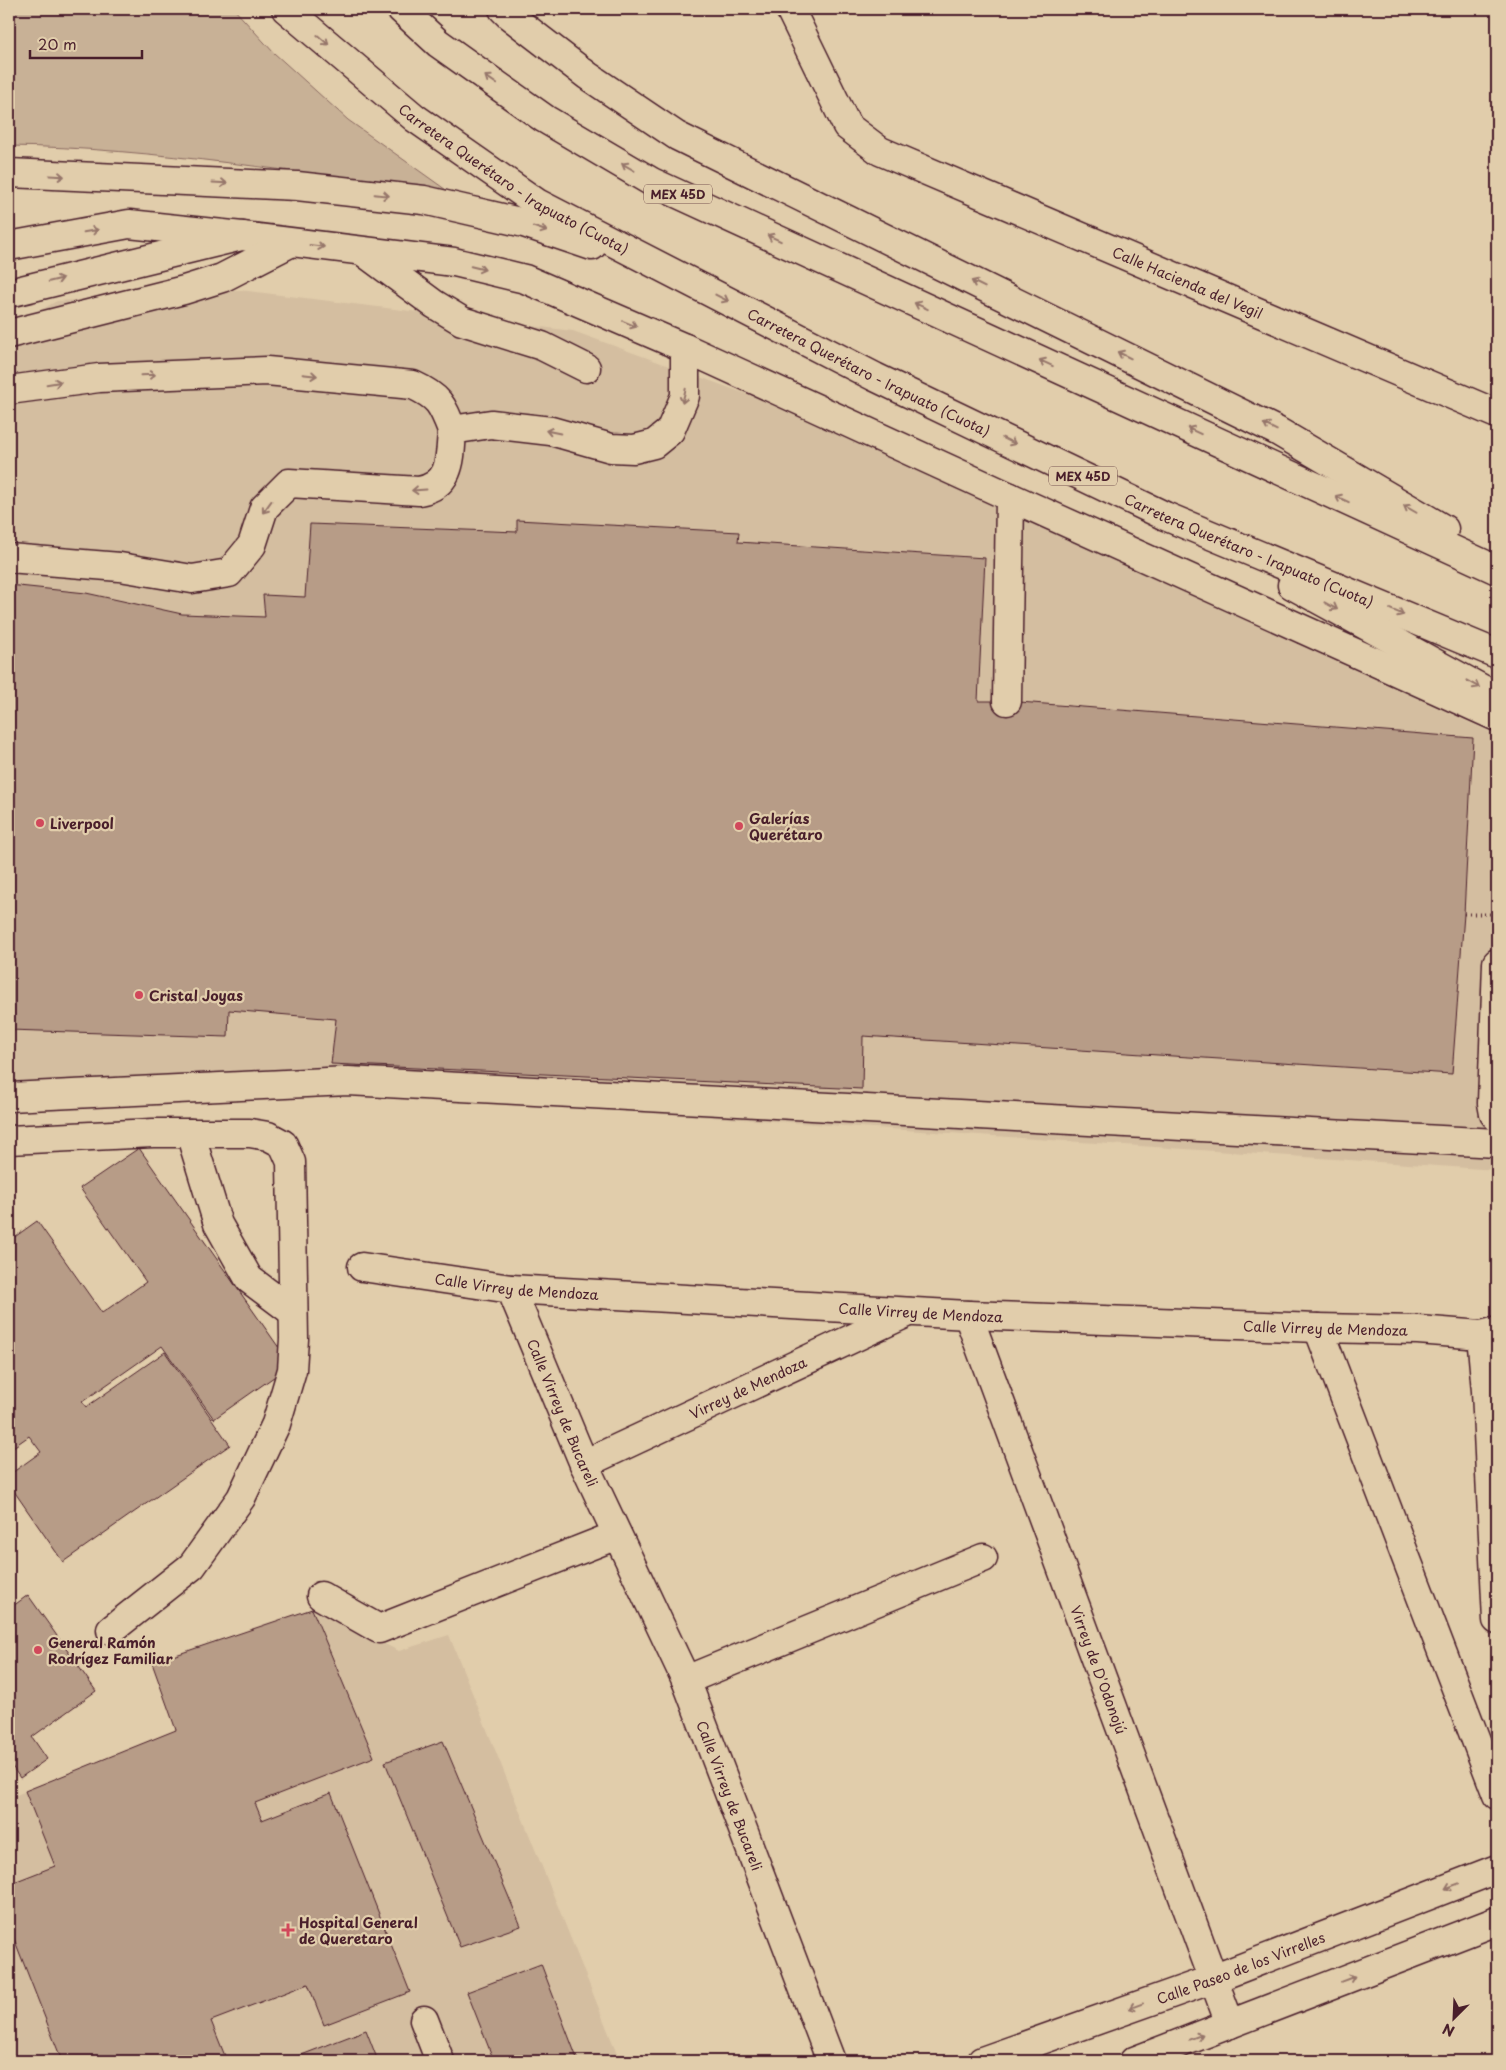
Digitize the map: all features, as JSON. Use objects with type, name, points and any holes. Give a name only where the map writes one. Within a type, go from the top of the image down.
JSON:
[{"type":"main road","name":"Carretera Querétaro - Irapuato (Cuota)","points":[[286,9],[415,118],[529,197],[875,377],[1165,516],[1497,654]]},
{"type":"main road","name":"MEX 45D","points":[[401,9],[438,43],[545,119],[652,182],[1497,570]]},
{"type":"main road","points":[[503,9],[588,76],[677,136],[1277,431],[1497,560]]},
{"type":"main road","name":"Calle Hacienda del Vegil","points":[[790,9],[847,126],[880,151],[1497,414]]},
{"type":"main road","points":[[16,178],[298,186],[424,200],[524,223],[679,276]]},
{"type":"main road","points":[[9,246],[129,224],[454,262],[525,279],[685,348],[1497,717]]},
{"type":"main road","points":[[9,293],[242,236]]},
{"type":"main road","points":[[9,334],[222,278],[290,243]]},
{"type":"main road","points":[[364,252],[434,304],[462,321],[542,346],[586,368]]},
{"type":"main road","points":[[452,430],[490,424],[551,431],[611,448],[634,449],[654,444],[670,432],[686,396],[685,348]]},
{"type":"main road","points":[[9,390],[99,378],[268,371],[413,385],[431,393],[442,404],[452,430],[449,463],[442,479],[433,488],[419,491],[288,483],[264,508],[252,545],[228,573],[192,579],[130,568],[9,558]]},
{"type":"main road","points":[[1007,701],[1010,497]]},
{"type":"main road","points":[[1165,516],[1497,697]]},
{"type":"main road","points":[[1497,963],[1492,1103],[1494,1114],[1497,1117]]},
{"type":"main road","points":[[9,1097],[348,1081],[1497,1143]]},
{"type":"main road","points":[[9,1140],[190,1133],[250,1133],[268,1136],[282,1144],[292,1162],[292,1370],[276,1424],[242,1498],[192,1566],[111,1630]]},
{"type":"main road","points":[[190,1133],[218,1224],[249,1279],[293,1312]]},
{"type":"main road","name":"Calle Virrey de Mendoza","points":[[362,1267],[511,1289],[968,1315],[1489,1333]]},
{"type":"main road","name":"Calle Virrey de Bucareli","points":[[511,1289],[584,1464],[686,1680],[831,2061]]},
{"type":"main road","name":"Virrey de Mendoza","points":[[584,1464],[912,1311]]},
{"type":"main road","name":"Virrey de D'Odonojú","points":[[968,1315],[1230,2024]]},
{"type":"main road","points":[[1318,1328],[1497,1795]]},
{"type":"main road","points":[[1489,1333],[1486,1390],[1497,1620]]},
{"type":"main road","points":[[322,1596],[379,1629],[617,1535]]},
{"type":"main road","points":[[686,1680],[983,1558]]},
{"type":"main road","name":"Calle Paseo de los Virrelles","points":[[982,2061],[1212,1979],[1497,1868]]},
{"type":"main road","points":[[1134,2061],[1497,1921]]},
{"type":"main road","points":[[424,2020],[440,2061]]},
{"type":"path","points":[[1464,914],[1497,914]]},
{"type":"shaded area","points":[[9,9],[234,9],[274,53],[348,120],[449,192],[174,157],[64,148],[9,146]]},
{"type":"shaded area","name":"Galerías Querétaro","points":[[240,290],[573,331],[760,399],[1497,735],[1497,1170],[355,1093],[9,1109],[9,327],[57,301]]},
{"type":"shaded area","name":"Hospital General de Queretaro","points":[[312,1609],[399,1651],[449,1635],[620,2061],[9,2061],[9,1798],[176,1730],[152,1663]]},
{"type":"building","name":"Galerías Querétaro","points":[[517,520],[739,532],[738,542],[985,558],[978,701],[1007,701],[1473,738],[1464,914],[1452,1074],[863,1036],[862,1089],[331,1064],[336,1019],[229,1010],[228,1037],[9,1030],[9,585],[86,593],[182,614],[265,617],[263,595],[305,597],[310,524],[517,532]]},
{"type":"building","points":[[139,1148],[291,1365],[214,1419],[162,1346],[82,1402],[86,1407],[165,1352],[230,1445],[63,1562],[9,1484],[9,1475],[41,1452],[29,1436],[9,1450],[9,1241],[37,1221],[102,1313],[146,1282],[80,1188]]},
{"type":"building","name":"General Ramón Rodrígez Familiar","points":[[28,1595],[96,1691],[32,1737],[47,1759],[20,1778],[9,1762],[9,1609]]},
{"type":"building","points":[[312,1609],[374,1757],[255,1803],[262,1820],[331,1793],[410,1992],[324,2025],[308,1984],[211,2021],[227,2061],[62,2061],[9,1926],[9,1884],[55,1866],[25,1791],[176,1730],[152,1663]]},
{"type":"building","points":[[443,1741],[521,1926],[460,1947],[385,1762]]},
{"type":"building","points":[[541,1964],[578,2061],[494,2061],[467,1992]]},
{"type":"building","points":[[366,2030],[378,2061],[286,2061]]},
{"type":"place","name":"Liverpool","points":[[40,823]]},
{"type":"place","name":"Galerías Querétaro","points":[[739,826]]},
{"type":"place","name":"Cristal Joyas","points":[[139,995]]},
{"type":"place","name":"General Ramón Rodrígez Familiar","points":[[38,1650]]},
{"type":"place","name":"Hospital General de Queretaro","points":[[288,1930]]}]
